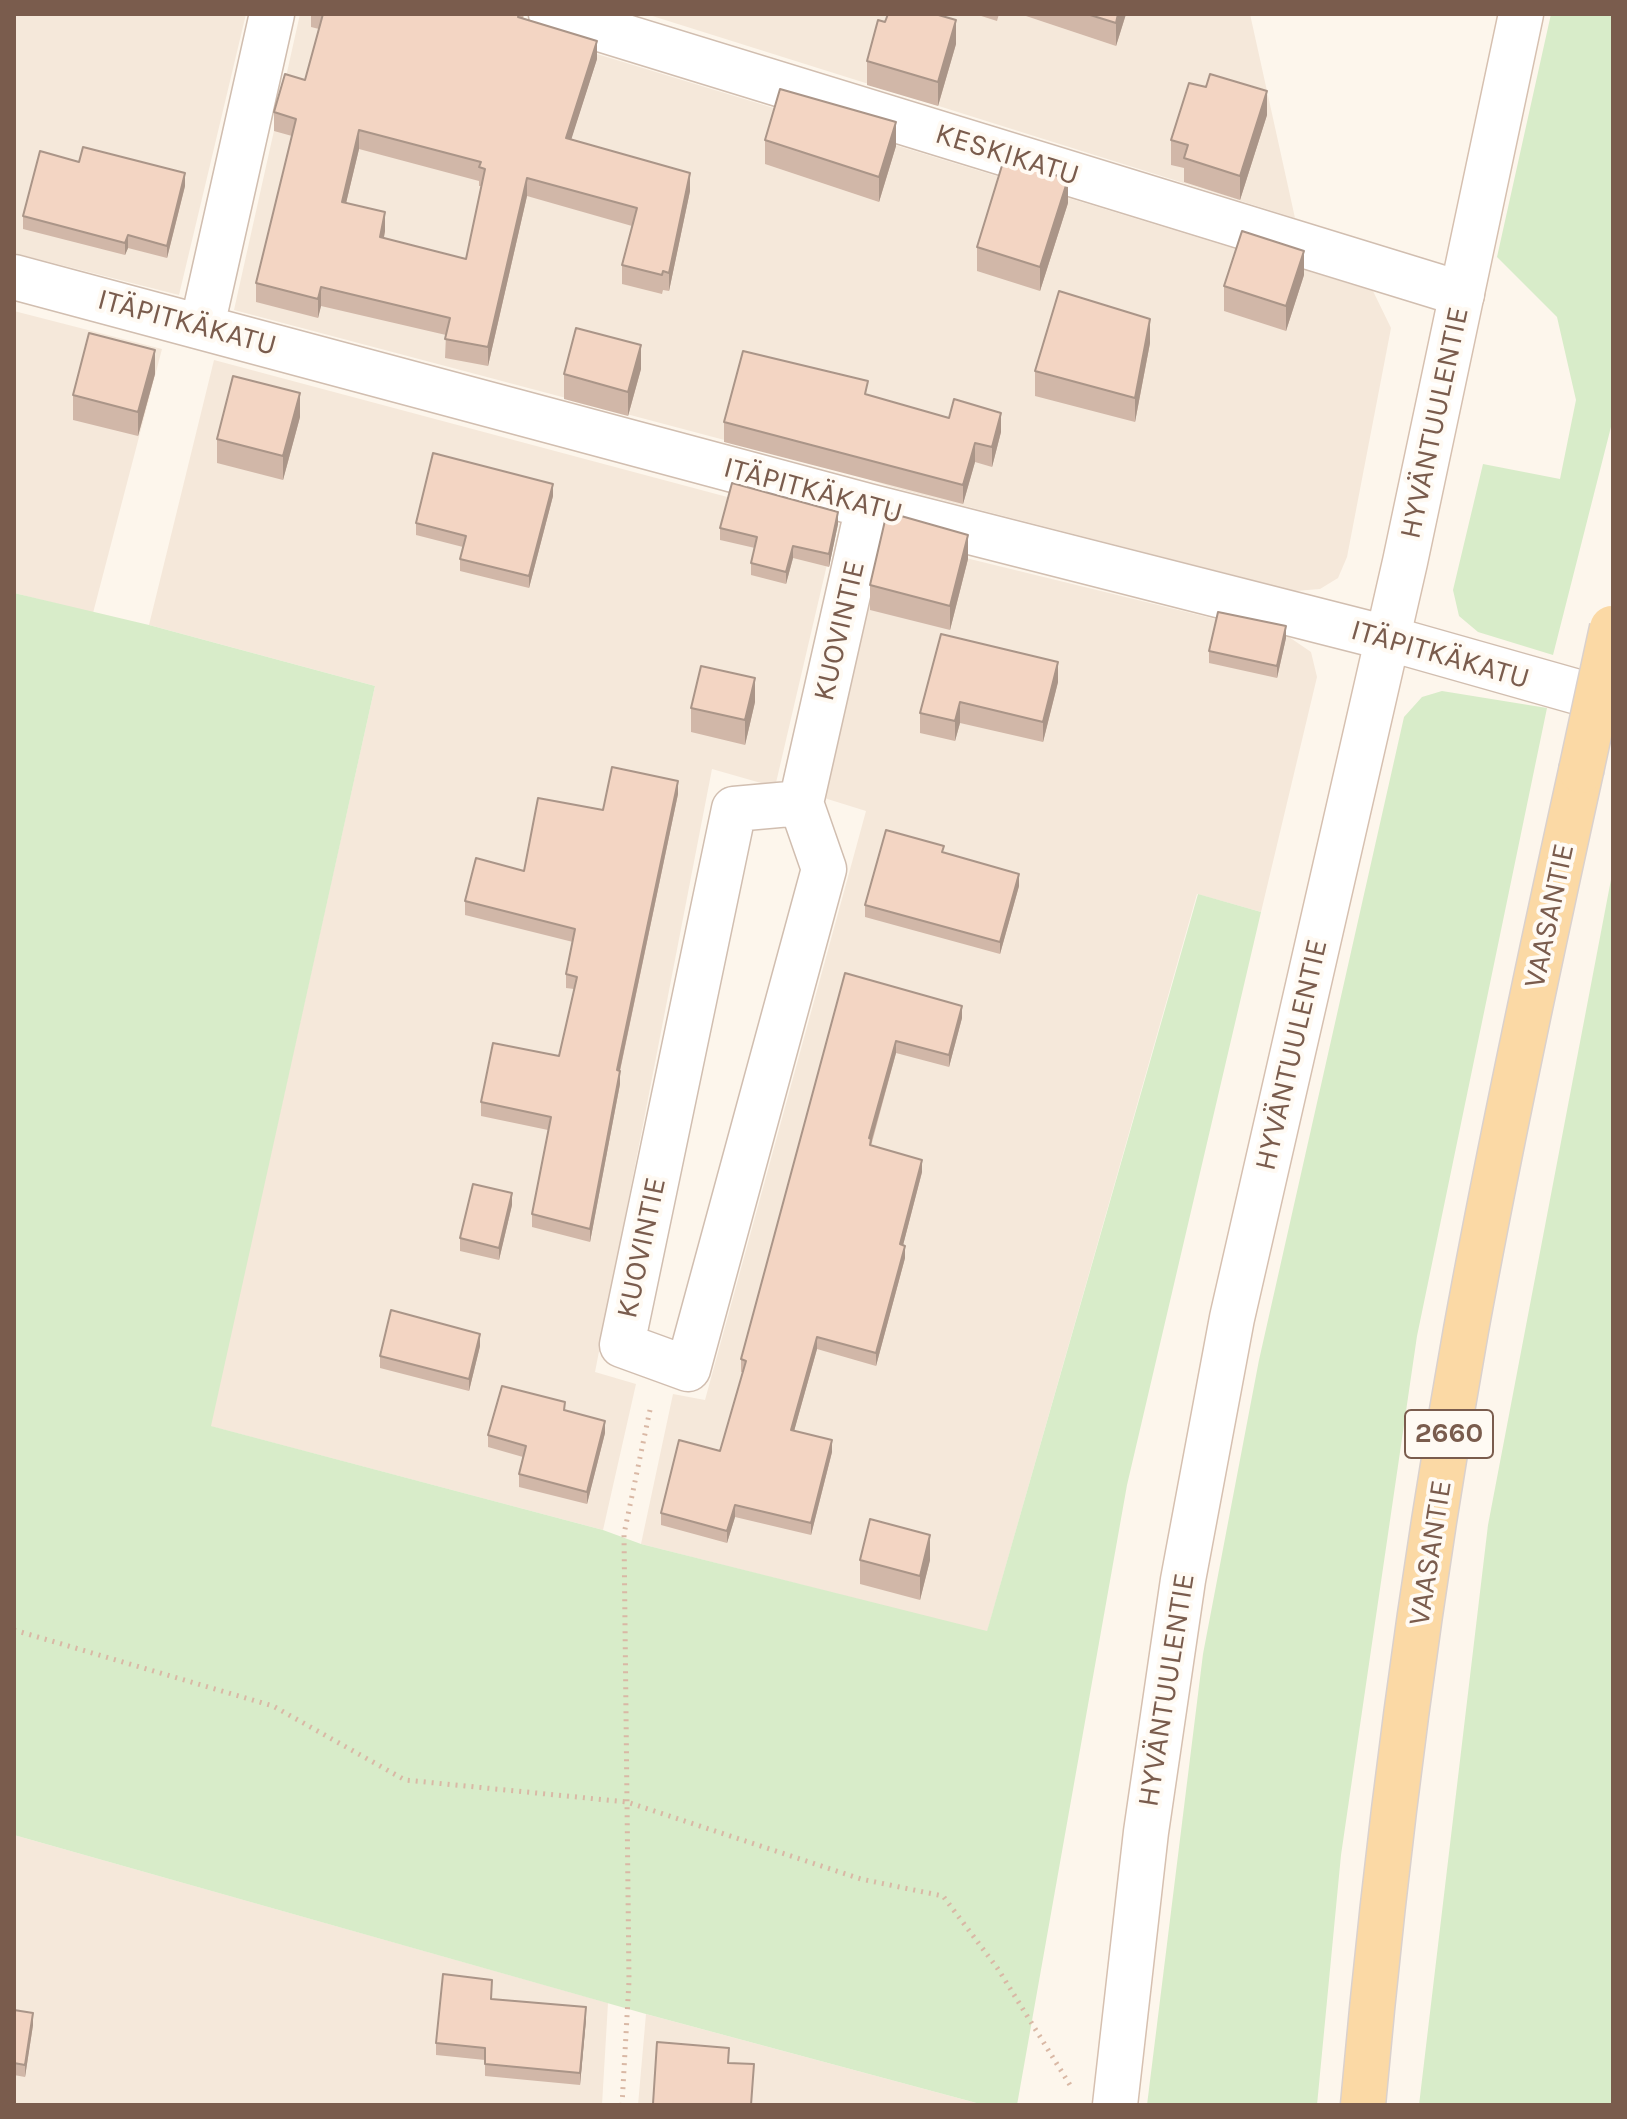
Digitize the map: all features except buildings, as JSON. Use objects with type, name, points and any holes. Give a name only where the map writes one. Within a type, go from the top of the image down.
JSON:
[{"type":"main road","name":"VAASANTIE","points":[[1363,2105],[1399,1774],[1466,1329],[1538,967],[1613,627]]},
{"type":"street","points":[[202,326],[272,14]]},
{"type":"street","name":"KESKIKATU","points":[[551,14],[1462,294]]},
{"type":"street","name":"HYVÄNTUULENTIE","points":[[1095,2099],[1146,1832],[1189,1549],[1232,1318],[1387,638],[1521,14]]},
{"type":"street","name":"ITÄPITKÄKATU","points":[[14,277],[868,506],[1387,638],[1613,702]]},
{"type":"street","name":"KUOVINTIE","points":[[801,803],[734,809],[622,1345],[688,1369],[824,869],[801,803],[868,506]]},
{"type":"path","points":[[622,2105],[629,1981],[624,1534],[660,1358]]},
{"type":"path","points":[[14,1630],[273,1706],[405,1780],[627,1802],[861,1879],[943,1896],[1095,2099]]},
{"type":"shaded area","points":[[14,14],[246,14],[179,295],[14,253]]},
{"type":"shaded area","points":[[300,14],[466,14],[1373,291],[1391,328],[1347,557],[1338,578],[1320,589],[1295,591],[895,488],[849,473],[234,310]]},
{"type":"shaded area","points":[[646,14],[1250,14],[1295,218]]},
{"type":"shaded area","points":[[14,311],[162,349],[93,613],[14,593]]},
{"type":"shaded area","points":[[214,360],[836,526],[775,787],[712,769],[595,1372],[636,1384],[603,1530],[210,1426],[375,686],[149,625]]},
{"type":"shaded area","points":[[884,538],[1289,637],[1311,652],[1317,677],[1261,912],[1197,894],[987,1632],[641,1544],[673,1394],[705,1400],[866,811],[821,797]]},
{"type":"shaded area","points":[[14,1835],[608,2003],[602,2105],[14,2105]]},
{"type":"shaded area","points":[[646,2014],[984,2105],[638,2105]]},
{"type":"green space","points":[[1551,14],[1613,14],[1613,419],[1553,655],[1478,632],[1459,616],[1453,590],[1483,464],[1560,479],[1576,400],[1557,317],[1497,257]]},
{"type":"green space","points":[[14,593],[149,625],[375,686],[211,1426],[603,1530],[641,1544],[987,1631],[1198,894],[1261,912],[1127,1485],[1017,2105],[984,2105],[646,2014],[14,1835]]},
{"type":"green space","points":[[1442,691],[1547,708],[1417,1336],[1341,1855],[1317,2105],[1147,2105],[1203,1654],[1259,1360],[1404,717],[1422,697]]},
{"type":"green space","points":[[1613,869],[1613,2105],[1419,2105],[1488,1525]]}]
